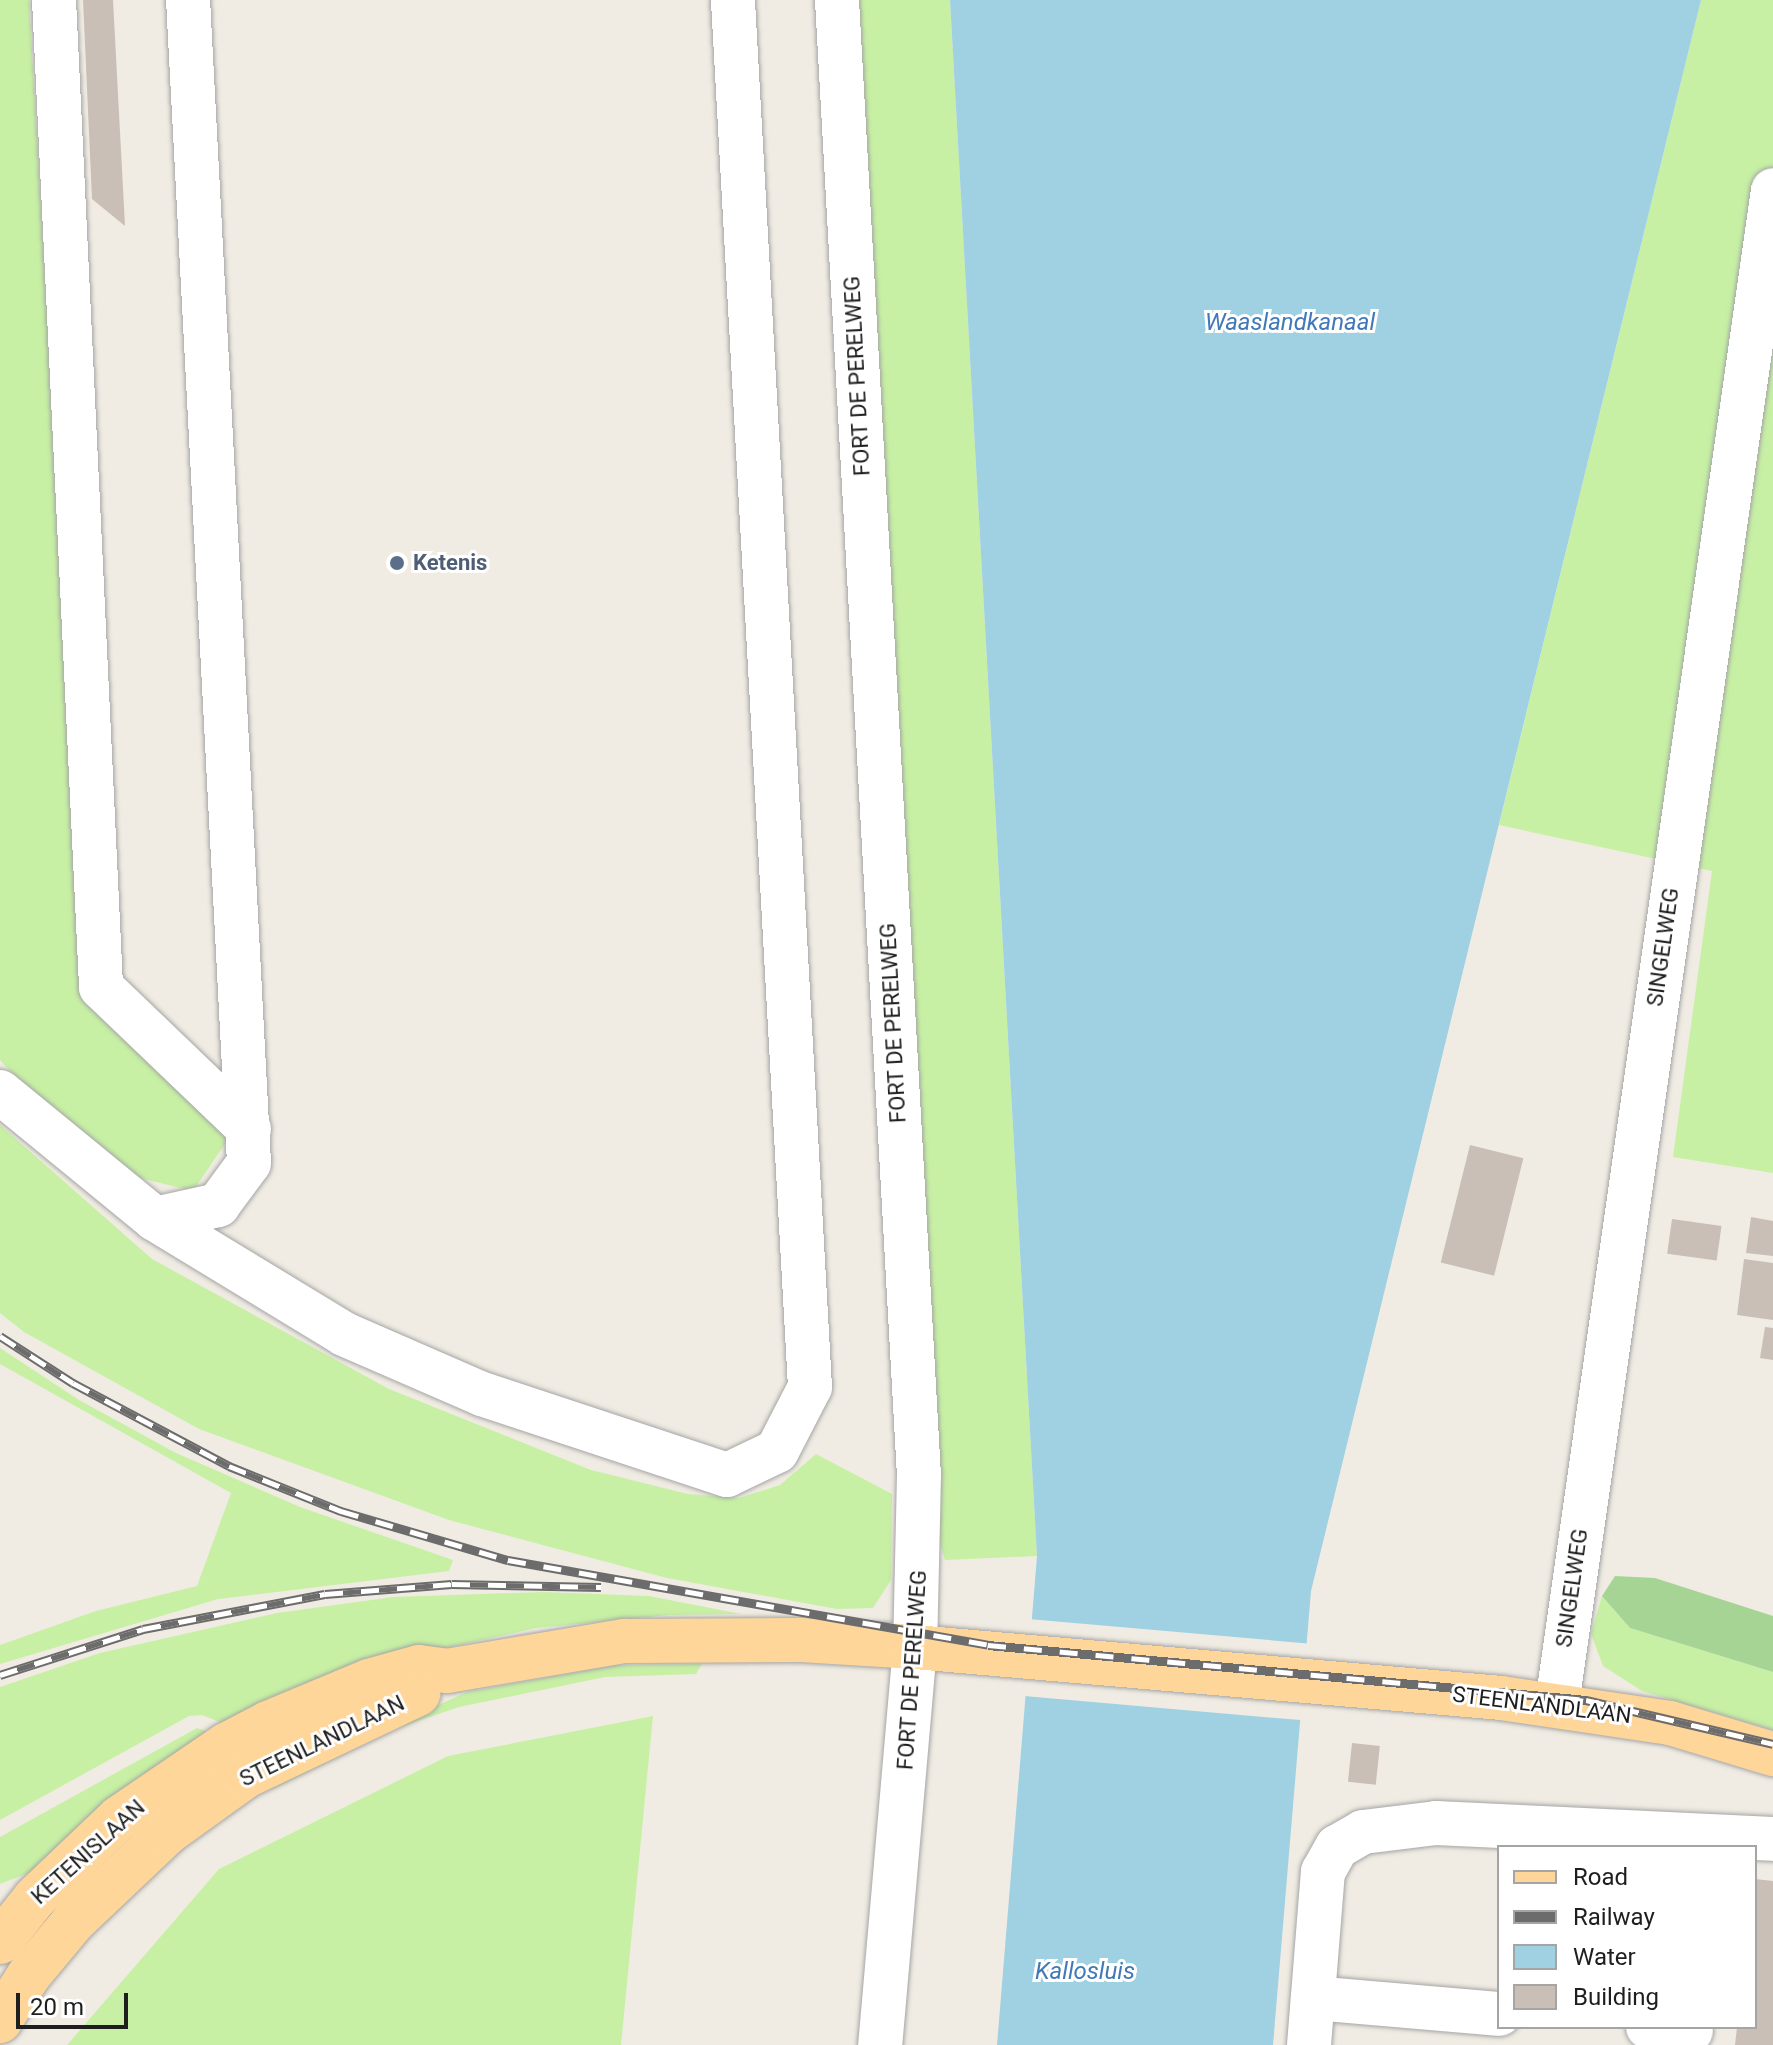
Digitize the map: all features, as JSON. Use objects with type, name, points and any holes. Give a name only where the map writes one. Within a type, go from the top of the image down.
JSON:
[{"type":"main road","name":"STEENLANDLAAN","points":[[268,1723],[369,1681],[419,1667],[447,1671],[625,1641],[787,1640],[915,1647],[1557,1704],[1670,1723],[1773,1754]]},
{"type":"main road","name":"STEENLANDLAAN","points":[[0,2021],[29,1975],[74,1921],[168,1832],[246,1776],[342,1726],[434,1688],[447,1671]]},
{"type":"main road","name":"KETENISLAAN","points":[[0,1942],[18,1902],[119,1818],[226,1745],[268,1723]]},
{"type":"street","points":[[54,0],[101,987],[249,1129]]},
{"type":"street","points":[[155,1219],[218,1205],[249,1163],[188,0]]},
{"type":"street","points":[[0,1092],[155,1219],[344,1334],[482,1394],[727,1475],[777,1451],[810,1387],[733,0]]},
{"type":"street","name":"FORT DE PERELWEG","points":[[837,0],[919,1475],[915,1647],[880,2045]]},
{"type":"street","name":"SINGELWEG","points":[[1557,1704],[1773,190]]},
{"type":"street","points":[[1309,2045],[1327,1860],[1363,1832],[1436,1823],[1708,1842],[1773,1839]]},
{"type":"street","points":[[1313,1998],[1497,2014]]},
{"type":"street","points":[[1660,2029],[1691,2034]]},
{"type":"green space","points":[[0,0],[29,0],[87,1005],[233,1132],[193,1191],[128,1175],[34,1098],[0,1060]]},
{"type":"green space","points":[[837,0],[950,0],[1037,1556],[945,1560],[919,1475]]},
{"type":"green space","points":[[1701,0],[1773,0],[1773,1173],[1673,1157],[1712,871],[1499,825]]},
{"type":"green space","points":[[0,1125],[152,1259],[389,1389],[591,1470],[688,1494],[739,1498],[780,1485],[816,1454],[892,1494],[891,1580],[873,1608],[837,1609],[667,1578],[449,1520],[199,1429],[24,1332],[0,1313]]},
{"type":"green space","points":[[0,1348],[79,1400],[176,1453],[300,1507],[453,1560],[449,1571],[218,1599],[0,1664],[0,1645],[96,1611],[197,1586],[231,1493],[0,1364]]},
{"type":"green space","points":[[1615,1576],[1655,1578],[1773,1616],[1773,1672],[1630,1628],[1602,1596]]},
{"type":"green space","points":[[543,1592],[649,1596],[741,1614],[669,1615],[536,1628],[401,1658],[225,1724],[202,1715],[189,1716],[0,1820],[0,1687],[100,1653],[277,1613],[393,1597]]},
{"type":"green space","points":[[1602,1596],[1630,1628],[1773,1672],[1773,1730],[1642,1691],[1603,1666],[1591,1634]]},
{"type":"green space","points":[[702,1664],[696,1674],[605,1677],[459,1707],[392,1730],[271,1790],[266,1783],[467,1692],[617,1665]]},
{"type":"green space","points":[[653,1716],[621,2045],[67,2045],[219,1869],[448,1756]]},
{"type":"green space","points":[[197,1728],[209,1732],[31,1872],[0,1884],[0,1837]]},
{"type":"water","name":"Waaslandkanaal","points":[[950,0],[1701,0],[1311,1591],[1273,2045],[997,2045],[1037,1556]]},
{"type":"pier","points":[[1028,1619],[1310,1644],[1303,1720],[1021,1696]]},
{"type":"building","points":[[83,0],[113,0],[125,226],[92,199]]},
{"type":"building","points":[[1470,1145],[1523,1158],[1494,1276],[1441,1262]]},
{"type":"building","points":[[1751,1217],[1773,1221],[1773,1256],[1746,1253]]},
{"type":"building","points":[[1672,1219],[1722,1226],[1717,1261],[1667,1254]]},
{"type":"building","points":[[1744,1259],[1773,1263],[1773,1320],[1737,1315]]},
{"type":"building","points":[[1765,1327],[1773,1328],[1773,1360],[1760,1358]]},
{"type":"building","points":[[1352,1743],[1380,1746],[1376,1785],[1348,1782]]},
{"type":"building","points":[[1757,1879],[1773,1881],[1773,2045],[1735,2045],[1737,2029],[1757,2029]]},
{"type":"railway","points":[[0,1336],[73,1383],[229,1466],[341,1511],[508,1560],[988,1645],[1586,1700],[1773,1744]]},
{"type":"railway","points":[[0,1675],[143,1629],[325,1594],[452,1584],[601,1587]]},
{"type":"place","name":"Ketenis","points":[[397,563]]},
{"type":"water label","name":"Kallosluis","points":[[1085,1972]]}]
